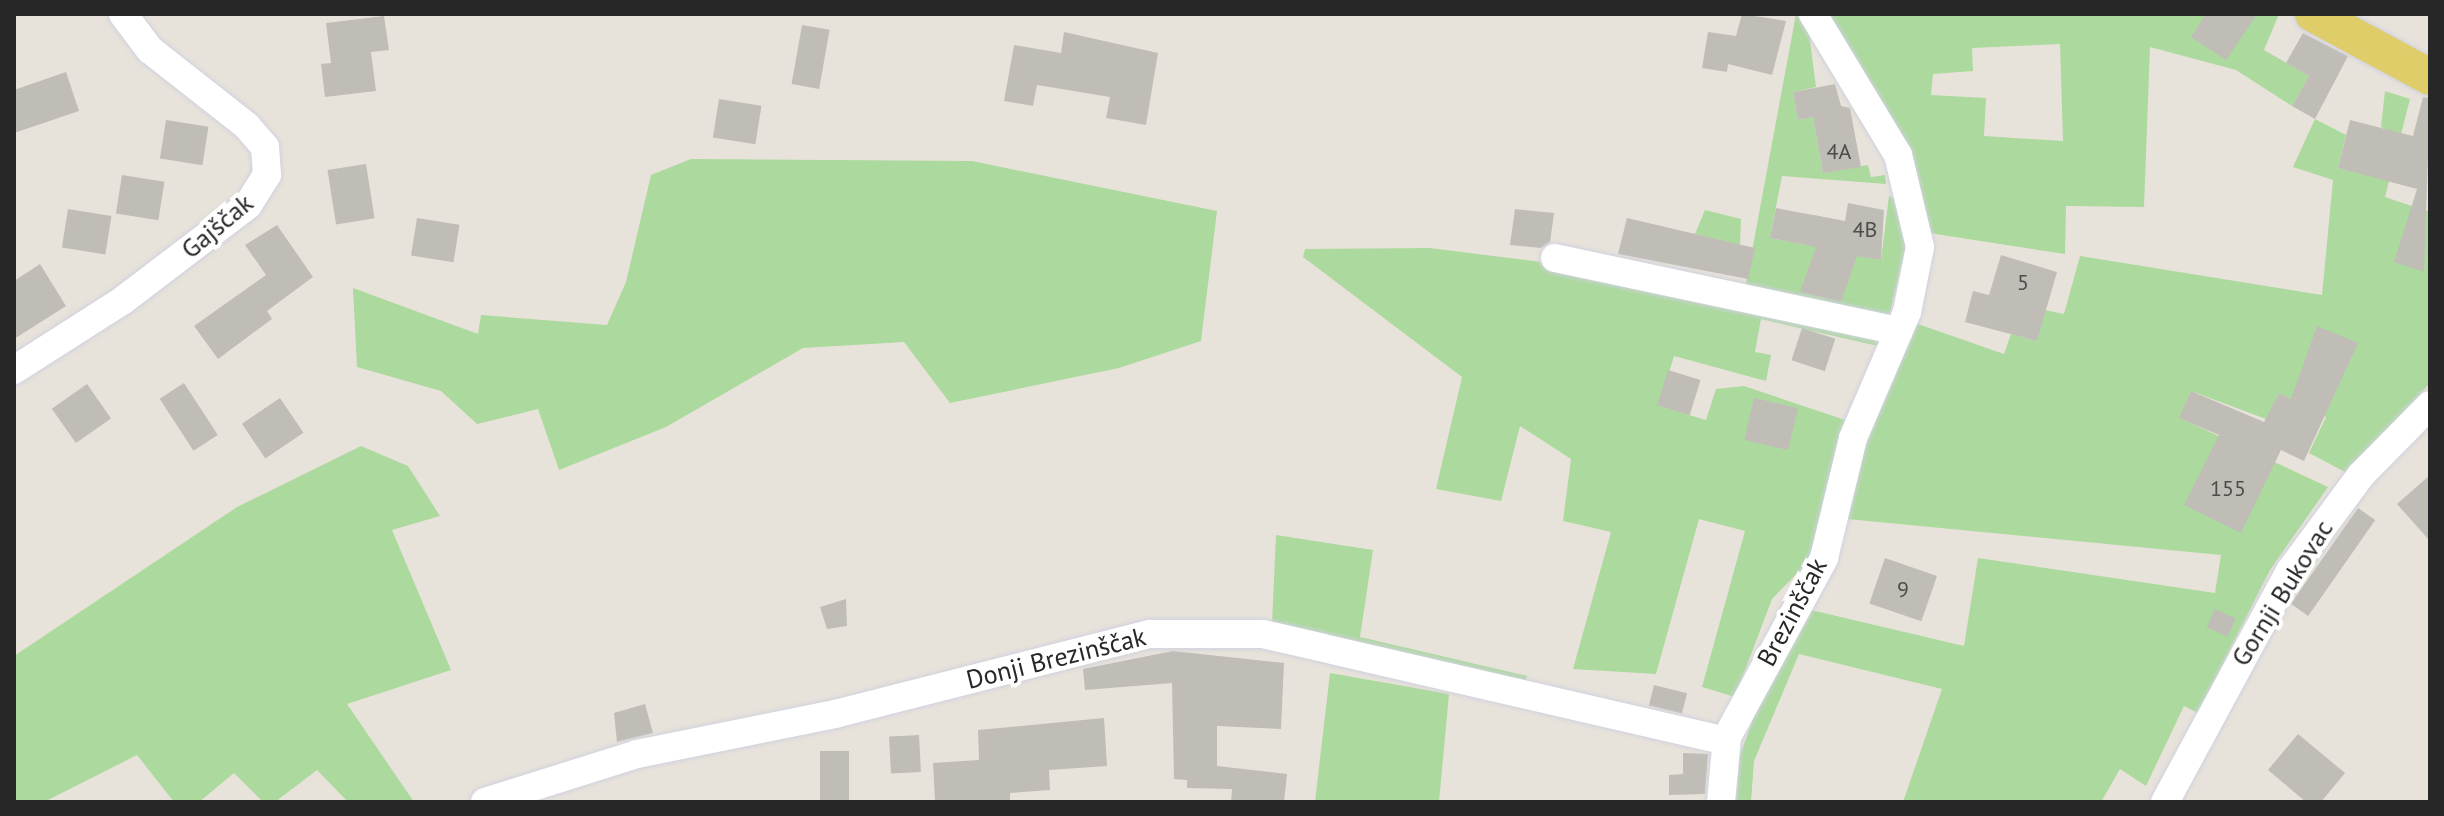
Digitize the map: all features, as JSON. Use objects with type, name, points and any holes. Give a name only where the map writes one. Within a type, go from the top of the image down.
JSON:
[{"type":"main road","points":[[2313,14],[2430,77]]},
{"type":"street","name":"Gajščak","points":[[14,370],[122,301],[248,205],[267,175],[265,147],[247,126],[150,50],[123,14]]},
{"type":"street","name":"Brezinščak","points":[[1721,802],[1726,741],[1824,558],[1853,438],[1898,331],[1920,247],[1912,192],[1891,143],[1813,14]]},
{"type":"street","points":[[1555,258],[1898,331]]},
{"type":"street","name":"Gornji Bukovac","points":[[2165,802],[2290,571],[2361,475],[2430,405]]},
{"type":"street","name":"Donji Brezinščak","points":[[485,802],[637,754],[835,714],[1150,634],[1263,634],[1726,741]]},
{"type":"green space","points":[[1796,14],[1809,33],[1816,87],[1793,92],[1798,120],[1813,117],[1823,173],[1868,165],[1871,177],[1885,175],[1886,184],[1782,176],[1770,238],[1807,245],[1814,215],[1838,220],[1833,251],[1881,260],[1889,196],[1899,201],[1909,233],[1889,317],[1745,289]]},
{"type":"green space","points":[[1822,14],[2279,14],[2264,50],[2309,76],[2292,106],[2236,70],[2150,47],[2144,207],[2066,206],[2065,254],[1929,233]],"holes":[[[2060,44],[2063,141],[1984,136],[1986,98],[1931,95],[1933,74],[1973,71],[1972,48]]]},
{"type":"green space","points":[[2385,91],[2410,99],[2385,197],[2430,212],[2430,383],[2347,473],[2309,453],[2326,417],[2279,393],[2266,419],[2191,391],[2180,418],[2328,487],[2270,570],[2198,713],[2184,706],[2146,786],[2120,769],[2101,802],[1903,802],[1942,689],[1799,654],[1754,761],[1751,802],[1736,802],[1740,755],[1763,692],[1811,610],[1964,646],[1978,558],[2215,593],[2221,555],[1847,519],[1860,447],[1915,323],[2004,354],[2011,334],[2037,341],[2045,310],[2064,314],[2080,256],[2322,295],[2333,180],[2293,167],[2315,119],[2346,135],[2338,168],[2375,177],[2387,130],[2381,127]]},
{"type":"green space","points":[[691,159],[972,161],[1217,211],[1201,341],[1119,368],[950,403],[904,342],[803,348],[666,427],[559,470],[538,409],[477,424],[441,391],[357,367],[353,288],[478,334],[481,315],[607,325],[626,282],[651,175]]},
{"type":"green space","points":[[1705,210],[1741,219],[1740,245],[1695,234]]},
{"type":"green space","points":[[1430,248],[1541,262],[1879,337],[1878,346],[1761,319],[1755,352],[1771,355],[1766,381],[1674,356],[1659,406],[1706,420],[1716,389],[1744,386],[1848,421],[1809,561],[1772,599],[1735,697],[1702,687],[1745,531],[1699,519],[1656,674],[1573,669],[1611,532],[1563,521],[1571,459],[1520,426],[1501,501],[1436,489],[1462,377],[1303,257],[1305,249]]},
{"type":"green space","points":[[361,446],[408,466],[440,516],[392,530],[451,670],[347,704],[414,802],[348,802],[317,770],[275,802],[263,802],[234,773],[199,802],[174,802],[137,755],[44,802],[14,802],[14,656],[237,507]]},
{"type":"green space","points":[[1276,535],[1373,550],[1360,637],[1527,676],[1524,685],[1272,623]]},
{"type":"green space","points":[[1330,673],[1449,694],[1439,802],[1315,802]]},
{"type":"building","points":[[1742,14],[1786,21],[1772,75],[1728,64],[1727,72],[1702,68],[1708,32],[1736,36]]},
{"type":"building","points":[[2206,14],[2257,14],[2226,60],[2191,37]]},
{"type":"building","points":[[384,16],[389,50],[371,52],[376,91],[325,97],[321,64],[331,63],[326,23]]},
{"type":"building","points":[[802,25],[830,30],[819,89],[792,84]]},
{"type":"building","points":[[1064,32],[1158,53],[1146,125],[1106,118],[1110,97],[1037,85],[1033,106],[1004,101],[1014,45],[1061,53]]},
{"type":"building","points":[[2303,33],[2348,56],[2315,119],[2292,106],[2309,76],[2286,63]]},
{"type":"building","points":[[66,72],[79,111],[14,133],[14,90]]},
{"type":"building","points":[[1835,84],[1841,106],[1850,108],[1861,167],[1823,173],[1813,117],[1798,120],[1793,92]]},
{"type":"building","points":[[2423,97],[2430,98],[2424,272],[2394,262],[2417,189],[2338,168],[2350,120],[2413,136]]},
{"type":"building","points":[[719,99],[761,106],[755,144],[713,138]]},
{"type":"building","points":[[166,120],[208,127],[202,165],[160,159]]},
{"type":"building","points":[[366,164],[375,218],[336,224],[327,170]]},
{"type":"building","points":[[122,175],[164,182],[158,220],[116,214]]},
{"type":"building","points":[[1848,203],[1884,210],[1881,260],[1857,256],[1841,302],[1800,292],[1816,247],[1770,238],[1776,208],[1845,221]]},
{"type":"building","points":[[68,209],[111,216],[105,254],[62,248]]},
{"type":"building","points":[[1515,209],[1554,213],[1550,242],[1541,248],[1510,245]]},
{"type":"building","points":[[417,218],[459,225],[454,262],[411,256]]},
{"type":"building","points":[[1627,218],[1755,248],[1748,279],[1618,254]]},
{"type":"building","points":[[277,225],[313,277],[267,311],[272,319],[218,359],[194,326],[266,275],[245,245]]},
{"type":"building","points":[[2001,255],[2057,272],[2037,341],[1965,322],[1973,291],[1989,295]]},
{"type":"building","points":[[40,264],[66,306],[14,339],[14,281]]},
{"type":"building","points":[[2317,326],[2358,343],[2304,461],[2281,450],[2241,533],[2184,505],[2219,435],[2179,418],[2191,391],[2264,422],[2279,393],[2291,399]]},
{"type":"building","points":[[1802,328],[1835,339],[1825,371],[1791,360]]},
{"type":"building","points":[[1668,370],[1701,380],[1690,415],[1657,405]]},
{"type":"building","points":[[184,383],[218,435],[193,451],[160,399]]},
{"type":"building","points":[[87,384],[111,418],[76,443],[52,409]]},
{"type":"building","points":[[280,398],[303,433],[265,459],[242,424]]},
{"type":"building","points":[[1754,398],[1798,408],[1788,450],[1744,440]]},
{"type":"building","points":[[2430,475],[2430,541],[2397,504]]},
{"type":"building","points":[[2358,508],[2375,520],[2308,616],[2291,604]]},
{"type":"building","points":[[1885,558],[1937,576],[1921,621],[1869,603]]},
{"type":"building","points":[[846,599],[847,626],[827,629],[820,607]]},
{"type":"building","points":[[2215,609],[2236,619],[2227,637],[2207,627]]},
{"type":"building","points":[[1173,651],[1284,663],[1281,729],[1217,726],[1217,766],[1287,774],[1284,802],[1231,802],[1232,789],[1187,788],[1187,780],[1174,779],[1172,683],[1085,690],[1083,669]]},
{"type":"building","points":[[1654,685],[1687,693],[1682,714],[1649,705]]},
{"type":"building","points":[[645,704],[653,733],[617,742],[614,713]]},
{"type":"building","points":[[1104,718],[1107,766],[1049,770],[1050,790],[1010,793],[1010,802],[935,802],[933,763],[979,760],[978,730]]},
{"type":"building","points":[[2298,734],[2345,773],[2321,802],[2306,802],[2268,770]]},
{"type":"building","points":[[919,735],[921,772],[891,774],[889,737]]},
{"type":"building","points":[[820,751],[849,751],[849,802],[820,802]]},
{"type":"building","points":[[1683,753],[1708,754],[1705,794],[1669,795],[1669,775],[1683,774]]}]
